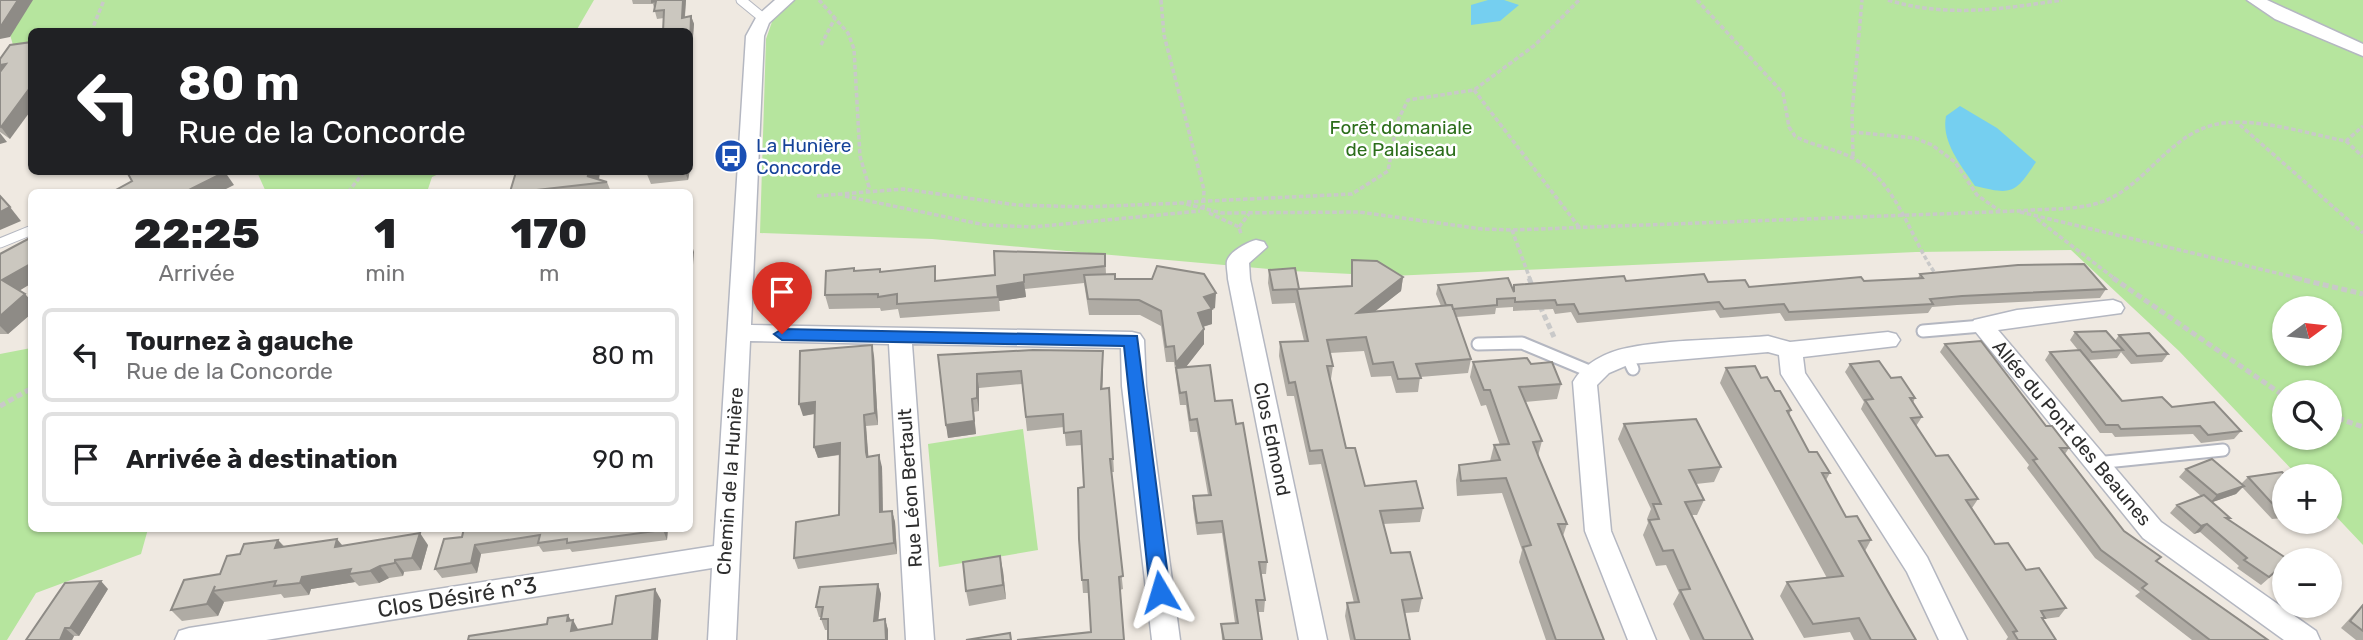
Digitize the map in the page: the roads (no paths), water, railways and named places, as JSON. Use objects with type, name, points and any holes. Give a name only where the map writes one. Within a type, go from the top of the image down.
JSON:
[{"type":"street","points":[[764,18],[786,0]]},
{"type":"street","points":[[2255,0],[2281,15],[2363,51]]},
{"type":"street","name":"Chemin de la Hunière","points":[[722,640],[755,36],[757,26],[764,18]]},
{"type":"street","name":"Clos Edmond","points":[[1256,247],[1238,261],[1239,279],[1313,640]]},
{"type":"street","name":"Allée du Pont des Beaunes","points":[[2113,308],[2017,318],[1982,326],[2152,530],[2306,640]]},
{"type":"street","points":[[740,333],[1132,340],[1134,386],[1166,640]]},
{"type":"street","name":"Rue Léon Bertault","points":[[900,336],[920,640]]},
{"type":"street","points":[[1642,640],[1598,531],[1585,382],[1601,367],[1768,344],[1790,350],[1888,340]]},
{"type":"street","points":[[1790,350],[1793,374],[1917,565],[1953,640]]},
{"type":"street","name":"Clos Désiré n°3","points":[[189,640],[725,555]]},
{"type":"lane","points":[[741,0],[764,18]]},
{"type":"lane","points":[[0,243],[28,232]]},
{"type":"lane","points":[[1923,331],[1982,326]]},
{"type":"lane","points":[[1478,344],[1522,342],[1594,373]]},
{"type":"lane","points":[[2096,463],[2224,450]]},
{"type":"water","points":[[1488,0],[1504,0],[1519,5],[1500,21],[1471,25],[1471,5]]},
{"type":"water","points":[[1960,106],[1997,128],[2036,162],[2017,186],[1997,191],[1975,186],[1953,153],[1946,135],[1946,116]]},
{"type":"place","name":"La Hunière Concorde","points":[[731,156]]},
{"type":"park label","name":"Forêt domaniale de Palaiseau","points":[[1401,138]]}]
